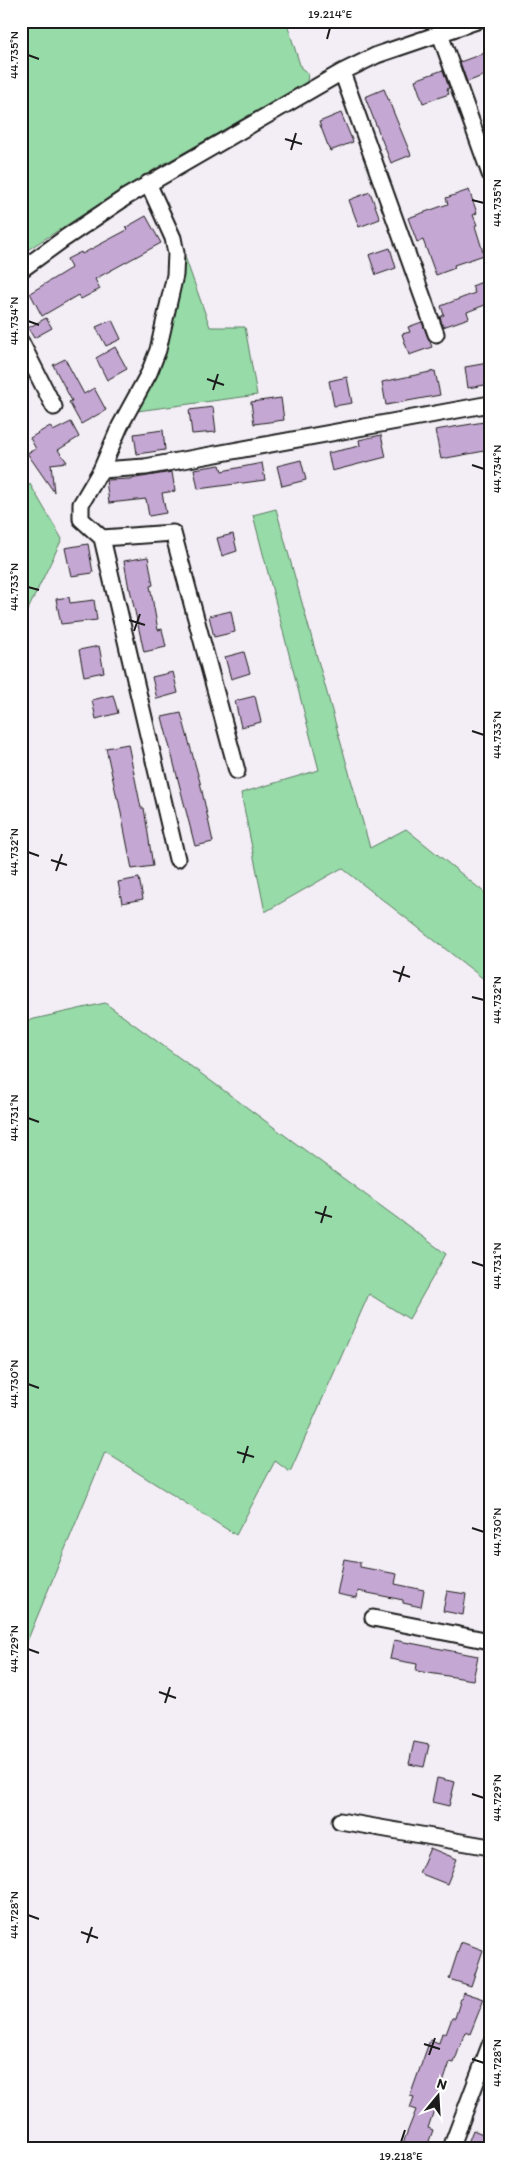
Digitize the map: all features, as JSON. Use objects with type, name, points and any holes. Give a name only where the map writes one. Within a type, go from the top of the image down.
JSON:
[{"type":"street","points":[[21,270],[64,238],[148,184],[342,72],[377,55],[477,21]]},
{"type":"street","points":[[440,34],[490,174]]},
{"type":"street","points":[[342,72],[436,334]]},
{"type":"street","points":[[148,184],[173,238],[176,253],[175,275],[158,350],[120,426],[101,470],[81,504],[81,519],[102,538],[177,859]]},
{"type":"street","points":[[21,342],[54,407]]},
{"type":"street","points":[[101,470],[145,467],[490,404]]},
{"type":"street","points":[[102,538],[173,533],[237,771]]},
{"type":"street","points":[[373,1618],[490,1641]]},
{"type":"street","points":[[340,1821],[490,1847]]},
{"type":"street","points":[[451,2148],[490,2045]]},
{"type":"green space","points":[[21,21],[286,21],[301,68],[308,73],[307,83],[155,169],[21,254]]},
{"type":"green space","points":[[184,254],[210,327],[245,327],[257,395],[137,411],[166,347],[178,296]]},
{"type":"green space","points":[[30,484],[62,539],[21,624],[21,498]]},
{"type":"green space","points":[[276,509],[370,848],[406,829],[490,897],[490,975],[485,980],[342,868],[265,912],[241,793],[319,770],[253,515]]},
{"type":"green space","points":[[105,1003],[446,1254],[409,1319],[369,1294],[290,1472],[275,1461],[236,1535],[105,1452],[21,1656],[21,1022]]},
{"type":"building","points":[[490,51],[490,73],[467,82],[460,62]]},
{"type":"building","points":[[443,70],[449,94],[423,103],[415,80]]},
{"type":"building","points":[[384,89],[411,155],[391,163],[365,97]]},
{"type":"building","points":[[341,113],[353,142],[330,151],[319,122]]},
{"type":"building","points":[[469,190],[477,213],[473,215],[484,255],[454,265],[455,268],[436,275],[423,240],[417,242],[408,218],[448,204],[446,198]]},
{"type":"building","points":[[370,192],[380,219],[359,227],[349,200]]},
{"type":"building","points":[[146,216],[161,243],[95,279],[100,289],[81,299],[78,295],[42,316],[30,293],[71,268],[67,259],[81,252],[82,254],[127,230],[125,228]]},
{"type":"building","points":[[390,248],[396,268],[376,275],[369,255]]},
{"type":"building","points":[[490,279],[490,303],[467,312],[469,318],[443,327],[440,317],[444,315],[441,306],[475,293],[472,286]]},
{"type":"building","points":[[46,318],[52,328],[34,338],[28,328]]},
{"type":"building","points":[[112,320],[121,339],[106,346],[96,327]]},
{"type":"building","points":[[422,322],[432,347],[409,355],[402,334],[410,332],[408,327]]},
{"type":"building","points":[[115,347],[127,369],[107,380],[96,358]]},
{"type":"building","points":[[65,359],[84,394],[94,388],[106,410],[81,424],[69,402],[72,401],[53,365]]},
{"type":"building","points":[[488,363],[490,384],[468,388],[465,367]]},
{"type":"building","points":[[435,371],[440,395],[386,405],[382,382]]},
{"type":"building","points":[[347,377],[352,403],[334,406],[329,381]]},
{"type":"building","points":[[281,398],[284,420],[254,424],[251,402]]},
{"type":"building","points":[[213,407],[216,432],[192,434],[189,410]]},
{"type":"building","points":[[490,421],[490,450],[441,459],[435,430]]},
{"type":"building","points":[[71,422],[79,437],[58,450],[67,462],[51,464],[54,492],[27,453],[36,449],[30,438],[50,426],[53,431]]},
{"type":"building","points":[[163,430],[165,450],[137,454],[134,434]]},
{"type":"building","points":[[381,435],[386,457],[332,471],[328,453],[360,446],[359,440]]},
{"type":"building","points":[[301,460],[306,480],[282,486],[277,466]]},
{"type":"building","points":[[262,463],[265,480],[198,489],[194,469],[220,465],[222,471]]},
{"type":"building","points":[[172,472],[175,491],[162,493],[166,513],[149,516],[146,499],[109,503],[106,480],[130,479]]},
{"type":"building","points":[[233,534],[237,551],[222,556],[217,538]]},
{"type":"building","points":[[88,544],[93,573],[71,576],[65,548]]},
{"type":"building","points":[[148,557],[153,585],[150,586],[158,630],[162,629],[166,647],[144,652],[124,561]]},
{"type":"building","points":[[69,597],[70,603],[94,600],[97,620],[61,624],[56,599]]},
{"type":"building","points":[[231,611],[235,632],[214,637],[209,616]]},
{"type":"building","points":[[99,646],[104,672],[84,676],[79,650]]},
{"type":"building","points":[[244,652],[250,673],[231,679],[225,657]]},
{"type":"building","points":[[173,672],[178,693],[157,699],[152,677]]},
{"type":"building","points":[[113,695],[118,713],[96,719],[92,700]]},
{"type":"building","points":[[255,696],[261,722],[241,727],[235,701]]},
{"type":"building","points":[[181,713],[200,782],[213,842],[195,846],[162,717]]},
{"type":"building","points":[[128,744],[141,808],[144,808],[153,866],[132,869],[106,748]]},
{"type":"building","points":[[139,878],[143,899],[122,903],[118,882]]},
{"type":"building","points":[[344,1559],[360,1562],[360,1567],[397,1574],[395,1584],[424,1590],[421,1607],[403,1603],[403,1600],[358,1591],[357,1598],[337,1594]]},
{"type":"building","points":[[447,1591],[466,1594],[463,1615],[443,1611]]},
{"type":"building","points":[[394,1640],[478,1656],[473,1680],[416,1671],[417,1664],[390,1659]]},
{"type":"building","points":[[414,1742],[429,1745],[424,1767],[409,1764]]},
{"type":"building","points":[[437,1778],[455,1782],[449,1806],[432,1802]]},
{"type":"building","points":[[430,1848],[457,1859],[447,1884],[419,1873]]},
{"type":"building","points":[[461,1942],[483,1950],[471,1986],[449,1979]]},
{"type":"building","points":[[463,1992],[484,1999],[470,2034],[465,2032],[454,2063],[450,2062],[428,2128],[433,2130],[427,2147],[419,2144],[416,2148],[403,2143],[416,2110],[410,2108],[414,2097],[410,2096],[430,2040],[439,2043],[442,2033],[446,2034],[452,2018],[455,2018]]},
{"type":"building","points":[[473,2130],[490,2137],[490,2148],[466,2148]]}]
